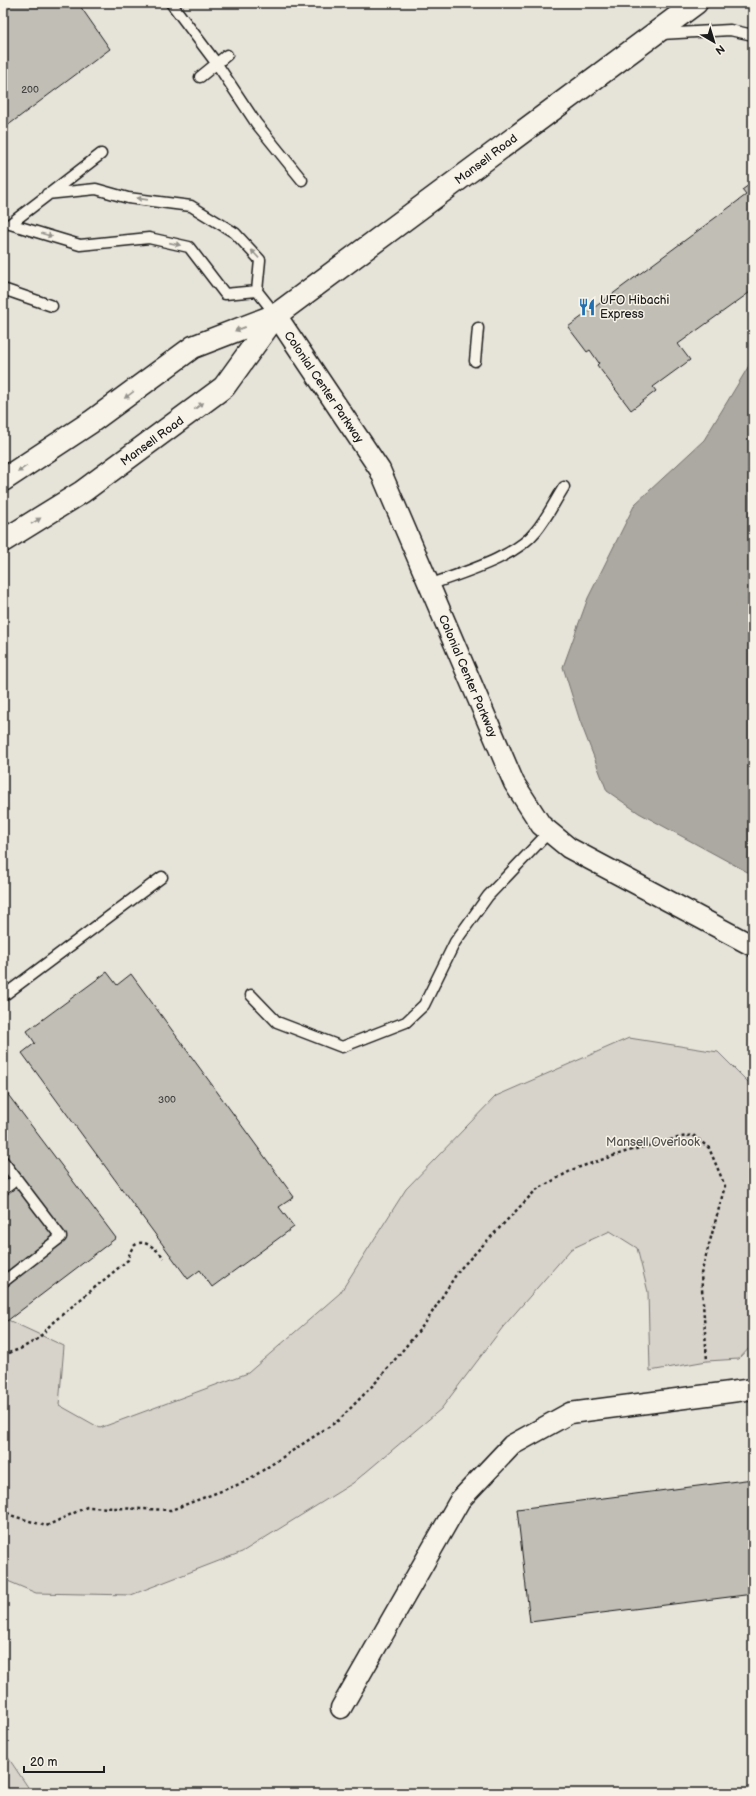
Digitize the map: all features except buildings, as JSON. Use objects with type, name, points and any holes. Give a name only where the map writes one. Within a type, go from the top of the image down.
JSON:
[{"type":"main road","name":"Mansell Road","points":[[3,480],[91,422],[193,347],[276,315],[653,34],[689,5]]},
{"type":"main road","name":"Mansell Road","points":[[3,541],[82,492],[224,387],[276,315]]},
{"type":"street","name":"Colonial Center Parkway","points":[[276,315],[380,470],[514,783],[541,825],[569,848],[753,946]]},
{"type":"street","points":[[341,1708],[460,1500],[512,1445],[570,1414],[753,1389]]},
{"type":"lane","points":[[171,3],[217,64],[256,123],[302,180]]},
{"type":"lane","points":[[653,34],[730,30],[753,35]]},
{"type":"lane","points":[[200,77],[227,55]]},
{"type":"lane","points":[[101,154],[47,194],[10,224],[80,244],[149,238],[189,247],[225,294],[257,291]]},
{"type":"lane","points":[[47,194],[96,189],[128,198],[191,206],[235,233],[260,260],[257,291],[276,315]]},
{"type":"lane","points":[[3,289],[52,306]]},
{"type":"lane","points":[[475,361],[478,328]]},
{"type":"lane","points":[[429,585],[496,559],[525,543],[536,532],[564,486]]},
{"type":"lane","points":[[251,995],[277,1022],[342,1047],[406,1022],[424,1005],[455,942],[488,896],[549,832]]},
{"type":"lane","points":[[3,996],[162,877]]},
{"type":"lane","points":[[3,1160],[61,1237],[3,1282]]},
{"type":"lane","points":[[3,1190],[17,1179]]},
{"type":"path","points":[[3,1508],[10,1515],[46,1526],[87,1507],[171,1510],[246,1482],[339,1420],[378,1380],[426,1322],[459,1270],[536,1190],[574,1169],[625,1152],[680,1137],[693,1136],[709,1148],[725,1186],[701,1274],[707,1361]]},
{"type":"path","points":[[3,1355],[20,1350],[38,1339],[52,1323],[128,1260],[130,1249],[135,1244],[144,1243],[158,1250],[164,1258]]},
{"type":"shaded area","points":[[3,3],[753,3],[753,1793],[32,1793],[3,1750]]},
{"type":"shaded area","points":[[753,359],[753,875],[639,813],[607,791],[580,721],[563,667],[588,598],[635,504],[704,440]]},
{"type":"green space","name":"Mansell Overlook","points":[[629,1038],[718,1052],[753,1087],[753,1344],[739,1359],[707,1361],[650,1371],[648,1292],[637,1248],[610,1231],[571,1249],[503,1327],[441,1409],[353,1483],[242,1552],[131,1595],[36,1593],[3,1579],[3,1324],[8,1320],[64,1346],[59,1405],[100,1428],[248,1373],[340,1293],[406,1189],[496,1096]]},
{"type":"green space","points":[[3,1750],[32,1793],[3,1793]]},
{"type":"place","name":"UFO Hibachi Express","points":[[587,307]]}]
